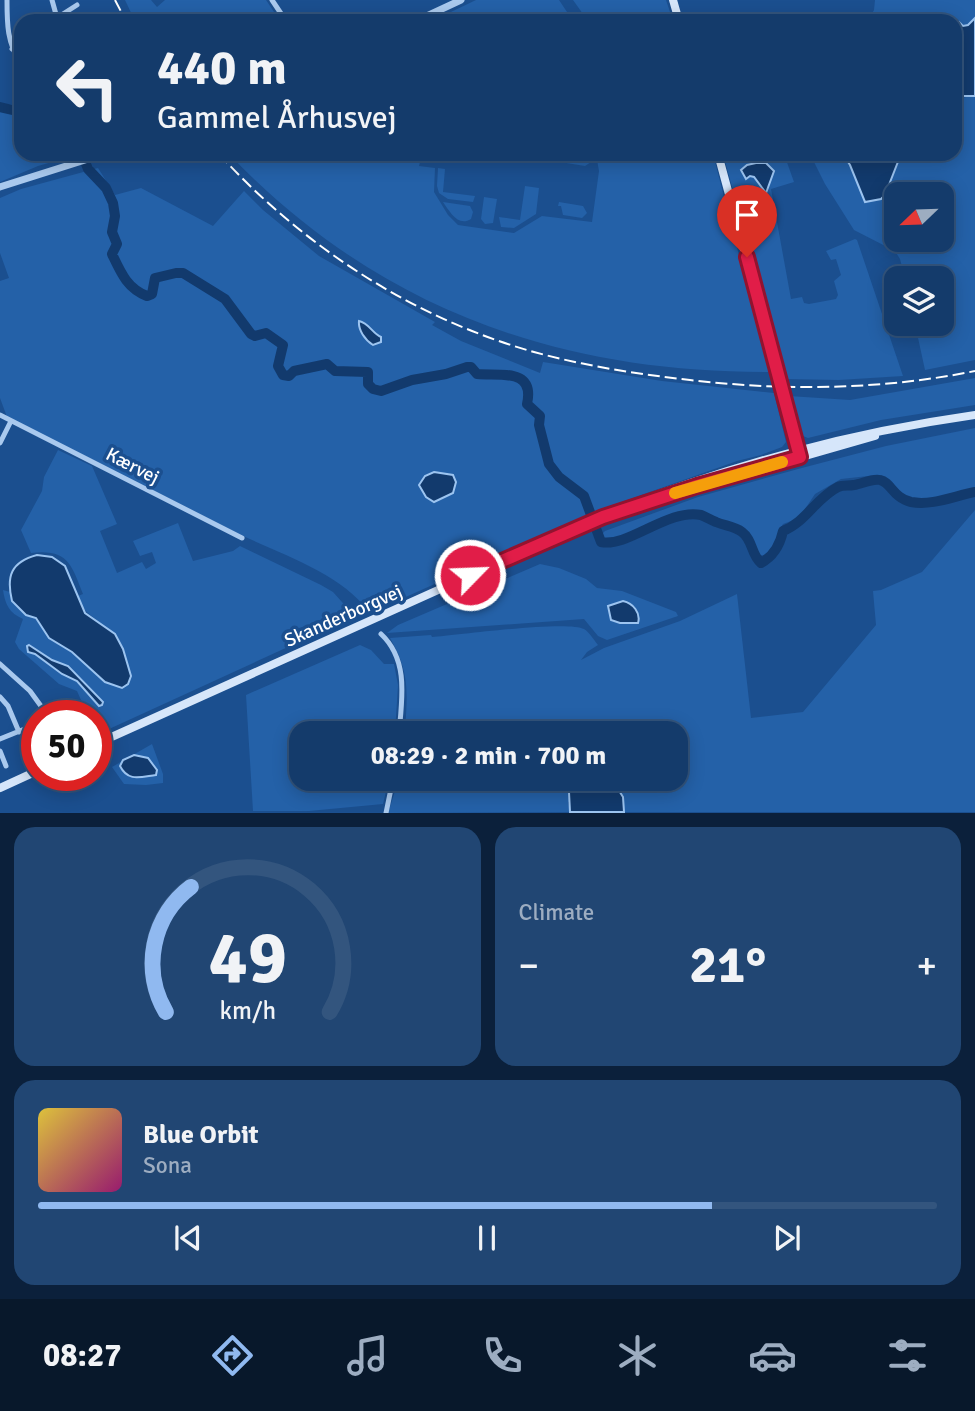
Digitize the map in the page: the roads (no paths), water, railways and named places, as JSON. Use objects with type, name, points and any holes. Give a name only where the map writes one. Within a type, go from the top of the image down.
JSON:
[{"type":"main road","points":[[721,161],[799,453]]},
{"type":"main road","name":"Skanderborgvej","points":[[112,737],[616,510],[674,488],[799,453],[932,421],[975,415]]},
{"type":"main road","points":[[0,788],[21,778]]},
{"type":"street","points":[[6,0],[9,38],[14,52]]},
{"type":"street","points":[[431,14],[461,0]]},
{"type":"street","points":[[62,14],[77,5]]},
{"type":"street","points":[[0,187],[80,161]]},
{"type":"street","name":"Kærvej","points":[[0,415],[242,538]]},
{"type":"street","points":[[0,443],[11,421]]},
{"type":"street","points":[[381,634],[397,660],[403,682],[400,721]]},
{"type":"street","points":[[5,656],[0,663],[36,700]]},
{"type":"street","points":[[0,697],[8,706],[19,732],[0,739]]},
{"type":"street","points":[[0,751],[6,766]]},
{"type":"street","points":[[386,813],[391,791]]},
{"type":"waterway","points":[[0,107],[14,110]]},
{"type":"waterway","points":[[85,161],[88,169],[106,188],[113,203],[115,216],[112,232],[117,244],[112,254],[130,284],[147,296],[152,294],[155,278],[183,273],[225,299],[251,334],[255,336],[266,333],[283,345],[278,366],[283,375],[289,376],[294,371],[327,364],[335,371],[368,372],[368,384],[381,391],[412,380],[467,367],[471,367],[477,374],[514,376],[521,379],[528,392],[527,404],[540,416],[539,425],[549,464],[559,477],[584,496],[601,542],[623,539],[675,517],[701,515],[742,532],[761,563],[776,550],[783,531],[798,522],[823,497],[838,487],[880,480],[905,500],[919,503],[935,502],[975,492]]},
{"type":"railway","points":[[115,0],[122,14]]},
{"type":"railway","points":[[226,161],[287,219],[324,249],[363,275],[446,320],[489,338],[534,352],[631,372],[761,386],[869,385],[975,371]]}]
